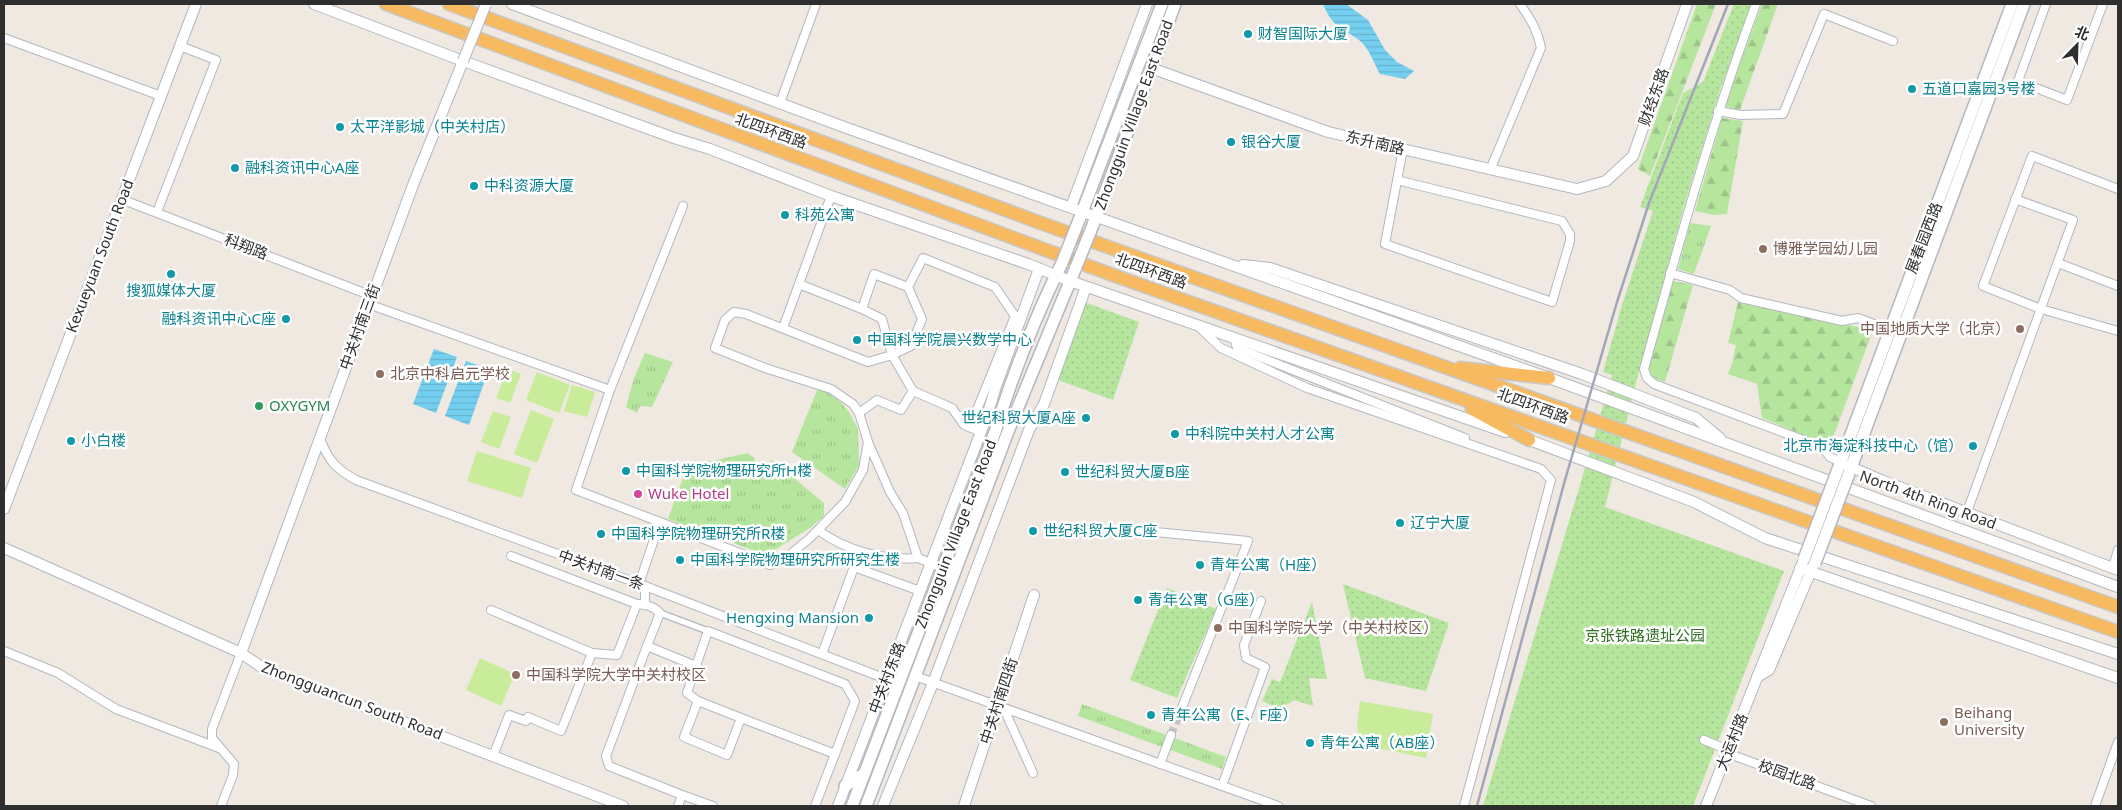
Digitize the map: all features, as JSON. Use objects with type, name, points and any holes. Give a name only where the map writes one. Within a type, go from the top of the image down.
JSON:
[{"type":"highway","name":"北四环西路","points":[[386,4],[1067,258],[2118,632]]},
{"type":"highway","name":"北四环西路","points":[[449,4],[1038,222],[2118,607]]},
{"type":"highway","points":[[1436,365],[1549,378]]},
{"type":"highway","points":[[1439,390],[1529,440]]},
{"type":"main road","name":"Zhongguin Village East Road","points":[[852,806],[995,432],[1007,392],[1046,292],[1056,276],[1081,216],[1162,4]]},
{"type":"main road","name":"Zhongguin Village East Road","points":[[866,806],[1009,429],[1095,221],[1175,4]]},
{"type":"main road","name":"展春园西路","points":[[1844,469],[1890,330],[2012,4]]},
{"type":"main road","name":"展春园西路","points":[[1844,469],[2024,4]]},
{"type":"main road","name":"大运村路","points":[[1808,566],[1844,469]]},
{"type":"main road","points":[[846,786],[864,774]]},
{"type":"street","name":"Kexueyuan South Road","points":[[4,509],[196,4]]},
{"type":"street","points":[[314,4],[463,61],[710,149],[831,196],[1086,287],[1529,440],[1694,502],[1765,538],[2118,654]]},
{"type":"street","name":"中关村南三街","points":[[241,654],[413,185],[486,4]]},
{"type":"street","name":"北四环西路","points":[[512,4],[780,103],[1071,207],[1081,216],[1225,264],[1549,378],[1726,444]]},
{"type":"street","points":[[780,103],[816,4]]},
{"type":"street","name":"Zhongguin Village East Road","points":[[1071,207],[1147,4]]},
{"type":"street","points":[[1490,170],[1541,48],[1539,37],[1530,18],[1520,4]]},
{"type":"street","name":"财经东路","points":[[1606,181],[1633,156],[1687,4]]},
{"type":"street","points":[[1756,4],[1718,111],[1670,273],[1644,369],[1647,378],[1654,384],[1822,448],[1844,469],[1967,512],[2115,569],[2118,550]]},
{"type":"street","points":[[2046,4],[2018,82],[2067,100],[2103,4]]},
{"type":"street","points":[[1718,111],[1740,115],[1783,114],[1824,14],[1893,41]]},
{"type":"street","points":[[4,38],[161,96]]},
{"type":"street","points":[[157,212],[216,60],[180,46]]},
{"type":"street","name":"东升南路","points":[[1151,68],[1328,132],[1577,189],[1606,181]]},
{"type":"street","points":[[1397,180],[1562,221],[1570,234],[1570,242],[1552,302],[1385,244],[1397,180],[1403,149]]},
{"type":"street","points":[[2118,189],[2032,156],[1983,286],[2041,309],[2118,331]]},
{"type":"street","points":[[783,328],[831,196]]},
{"type":"street","name":"科翔路","points":[[121,199],[370,300],[610,390]]},
{"type":"street","points":[[1967,512],[2073,220],[2015,200]]},
{"type":"street","points":[[683,206],[610,390],[576,490],[770,565],[782,562],[818,530],[845,502],[863,470],[868,442]]},
{"type":"street","points":[[908,287],[923,258],[995,287],[1015,316],[970,427]]},
{"type":"street","points":[[2058,263],[2118,286]]},
{"type":"street","points":[[1225,264],[1270,268],[1582,374],[1696,418],[1726,444]]},
{"type":"street","name":"中关村东路","points":[[838,806],[981,432],[1039,269]]},
{"type":"street","points":[[1670,273],[1730,290],[1740,298],[1842,321],[1858,318],[1890,330]]},
{"type":"street","points":[[862,309],[874,274],[908,287],[922,319],[911,346],[892,355],[868,362],[746,314],[734,312],[725,320],[715,348],[765,368],[831,388],[852,404],[859,413],[868,442],[890,492],[903,513],[918,558]]},
{"type":"street","points":[[799,284],[882,319],[892,355],[913,391],[952,408],[964,425],[981,432]]},
{"type":"street","points":[[883,806],[933,683],[1029,430],[1044,404],[1086,287]]},
{"type":"street","points":[[1196,324],[1221,348],[1307,388],[1541,469],[1551,480],[1464,806]]},
{"type":"street","points":[[1234,337],[1237,348],[1455,433],[1482,447]]},
{"type":"street","points":[[859,413],[877,400],[901,410],[913,391]]},
{"type":"street","name":"中关村南一条","points":[[320,439],[328,457],[337,470],[356,480],[642,585],[899,684]]},
{"type":"street","name":"North 4th Ring Road","points":[[1726,444],[2118,587]]},
{"type":"street","points":[[646,605],[642,585],[660,522]]},
{"type":"street","points":[[818,530],[835,542],[872,554],[904,559],[918,558],[943,568]]},
{"type":"street","points":[[1135,530],[1248,541],[1181,710]]},
{"type":"street","name":"Zhongguancun South Road","points":[[4,548],[241,654],[263,668],[623,806]]},
{"type":"street","points":[[512,556],[637,604],[655,608],[660,613],[845,684],[855,701],[815,806]]},
{"type":"street","points":[[1808,566],[2118,678]]},
{"type":"street","name":"大运村路","points":[[1706,806],[1757,677],[1769,670],[1808,566]]},
{"type":"street","points":[[822,654],[854,567],[920,591]]},
{"type":"street","name":"中关村南四街","points":[[964,806],[1001,707],[1034,595]]},
{"type":"street","points":[[1222,786],[1266,667],[1246,658],[1244,652],[1244,645],[1261,601]]},
{"type":"street","points":[[491,610],[592,653],[617,655],[637,604]]},
{"type":"street","points":[[660,613],[606,756],[609,766],[713,806]]},
{"type":"street","points":[[708,631],[687,693],[698,701],[835,754]]},
{"type":"street","points":[[647,646],[696,666]]},
{"type":"street","points":[[4,651],[58,673],[116,709],[218,748]]},
{"type":"street","points":[[492,756],[509,715],[526,722],[528,717],[560,730],[592,653]]},
{"type":"street","points":[[221,806],[233,775],[234,764],[218,748],[212,738],[212,728],[241,654]]},
{"type":"street","points":[[915,676],[1274,806]]},
{"type":"street","points":[[698,701],[684,737],[727,754],[741,718]]},
{"type":"street","points":[[1001,707],[1033,773]]},
{"type":"street","points":[[1160,764],[1170,735]]},
{"type":"street","name":"校园北路","points":[[1704,740],[1721,747],[1727,753],[1871,806]]},
{"type":"street","points":[[2094,806],[2118,742]]},
{"type":"street","points":[[678,806],[682,795]]},
{"type":"green space","points":[[1697,4],[1716,4],[1650,176],[1638,169]]},
{"type":"green space","name":"京张铁路遗址公园","points":[[1734,4],[1752,4],[1721,87],[1684,206],[1605,507],[1784,571],[1693,806],[1483,806],[1612,375],[1603,372],[1622,305],[1653,211],[1640,207],[1683,93],[1703,82]]},
{"type":"green space","points":[[1762,4],[1778,4],[1740,110],[1724,106]]},
{"type":"green space","points":[[1722,118],[1743,121],[1727,214],[1714,215],[1695,211]]},
{"type":"green space","points":[[1690,223],[1711,226],[1694,274],[1678,269]]},
{"type":"green space","points":[[1673,281],[1693,285],[1665,382],[1652,377],[1648,366]]},
{"type":"green space","points":[[1084,302],[1139,322],[1113,400],[1055,379]]},
{"type":"green space","points":[[1738,302],[1873,330],[1834,435],[1821,442],[1762,418],[1757,384],[1728,374],[1736,345],[1728,343]]},
{"type":"green space","points":[[645,353],[673,362],[652,407],[640,406],[637,413],[626,407],[634,378]]},
{"type":"green space","points":[[508,369],[521,374],[510,403],[496,398]]},
{"type":"green space","points":[[537,372],[570,385],[559,413],[526,400]]},
{"type":"green space","points":[[820,383],[824,383],[849,412],[858,429],[859,465],[845,489],[792,452]]},
{"type":"green space","points":[[572,385],[595,392],[587,417],[564,411]]},
{"type":"green space","points":[[531,410],[554,419],[537,463],[514,454]]},
{"type":"green space","points":[[493,411],[511,417],[499,449],[481,442]]},
{"type":"green space","points":[[477,451],[531,468],[522,498],[467,481]]},
{"type":"green space","points":[[748,453],[754,458],[760,473],[772,460],[824,503],[824,516],[810,528],[766,555],[668,519],[684,475],[703,463]]},
{"type":"green space","points":[[1343,584],[1449,623],[1426,691],[1365,678]]},
{"type":"green space","points":[[1167,588],[1216,609],[1177,698],[1130,680]]},
{"type":"green space","points":[[1312,602],[1327,679],[1309,678],[1313,706],[1294,700],[1280,709],[1262,701],[1272,679],[1280,682]]},
{"type":"green space","points":[[480,658],[515,674],[501,706],[466,690]]},
{"type":"green space","points":[[1360,701],[1433,714],[1426,758],[1361,745],[1357,727]]},
{"type":"green space","points":[[1082,704],[1226,757],[1222,769],[1078,716]]},
{"type":"water","points":[[1323,4],[1346,4],[1368,20],[1385,50],[1397,62],[1414,71],[1405,79],[1380,74],[1366,47],[1330,18]]},
{"type":"water","points":[[434,349],[457,357],[436,413],[413,404]]},
{"type":"water","points":[[466,361],[489,369],[469,425],[445,416]]},
{"type":"tunnel","points":[[1171,735],[1181,710]]},
{"type":"railway","points":[[1477,806],[1565,480],[1617,302],[1649,203],[1728,4]]},
{"type":"place","name":"财智国际大厦","points":[[1248,34]]},
{"type":"place","name":"五道口嘉园3号楼","points":[[1912,89]]},
{"type":"place","name":"太平洋影城（中关村店）","points":[[340,127]]},
{"type":"place","name":"银谷大厦","points":[[1231,142]]},
{"type":"place","name":"融科资讯中心A座","points":[[235,168]]},
{"type":"place","name":"中科资源大厦","points":[[474,186]]},
{"type":"place","name":"科苑公寓","points":[[785,215]]},
{"type":"place","name":"博雅学园幼儿园","points":[[1763,249]]},
{"type":"place","name":"搜狐媒体大厦","points":[[171,274]]},
{"type":"place","name":"融科资讯中心C座","points":[[286,319]]},
{"type":"place","name":"中国地质大学（北京）","points":[[2020,329]]},
{"type":"place","name":"中国科学院晨兴数学中心","points":[[857,340]]},
{"type":"place","name":"北京中科启元学校","points":[[380,374]]},
{"type":"place","name":"OXYGYM","points":[[259,406]]},
{"type":"place","name":"世纪科贸大厦A座","points":[[1086,418]]},
{"type":"place","name":"中科院中关村人才公寓","points":[[1175,434]]},
{"type":"place","name":"小白楼","points":[[71,441]]},
{"type":"place","name":"北京市海淀科技中心（馆）","points":[[1973,446]]},
{"type":"place","name":"中国科学院物理研究所H楼","points":[[626,471]]},
{"type":"place","name":"世纪科贸大厦B座","points":[[1065,472]]},
{"type":"place","name":"Wuke Hotel","points":[[638,494]]},
{"type":"place","name":"辽宁大厦","points":[[1400,523]]},
{"type":"place","name":"世纪科贸大厦C座","points":[[1033,531]]},
{"type":"place","name":"中国科学院物理研究所R楼","points":[[601,534]]},
{"type":"place","name":"中国科学院物理研究所研究生楼","points":[[680,560]]},
{"type":"place","name":"青年公寓（H座）","points":[[1200,565]]},
{"type":"place","name":"青年公寓（G座）","points":[[1138,600]]},
{"type":"place","name":"Hengxing Mansion","points":[[869,618]]},
{"type":"place","name":"中国科学院大学（中关村校区）","points":[[1218,628]]},
{"type":"place","name":"中国科学院大学中关村校区","points":[[516,675]]},
{"type":"place","name":"青年公寓（E、F座）","points":[[1151,715]]},
{"type":"place","name":"Beihang University","points":[[1944,722]]},
{"type":"place","name":"青年公寓（AB座）","points":[[1310,743]]}]
